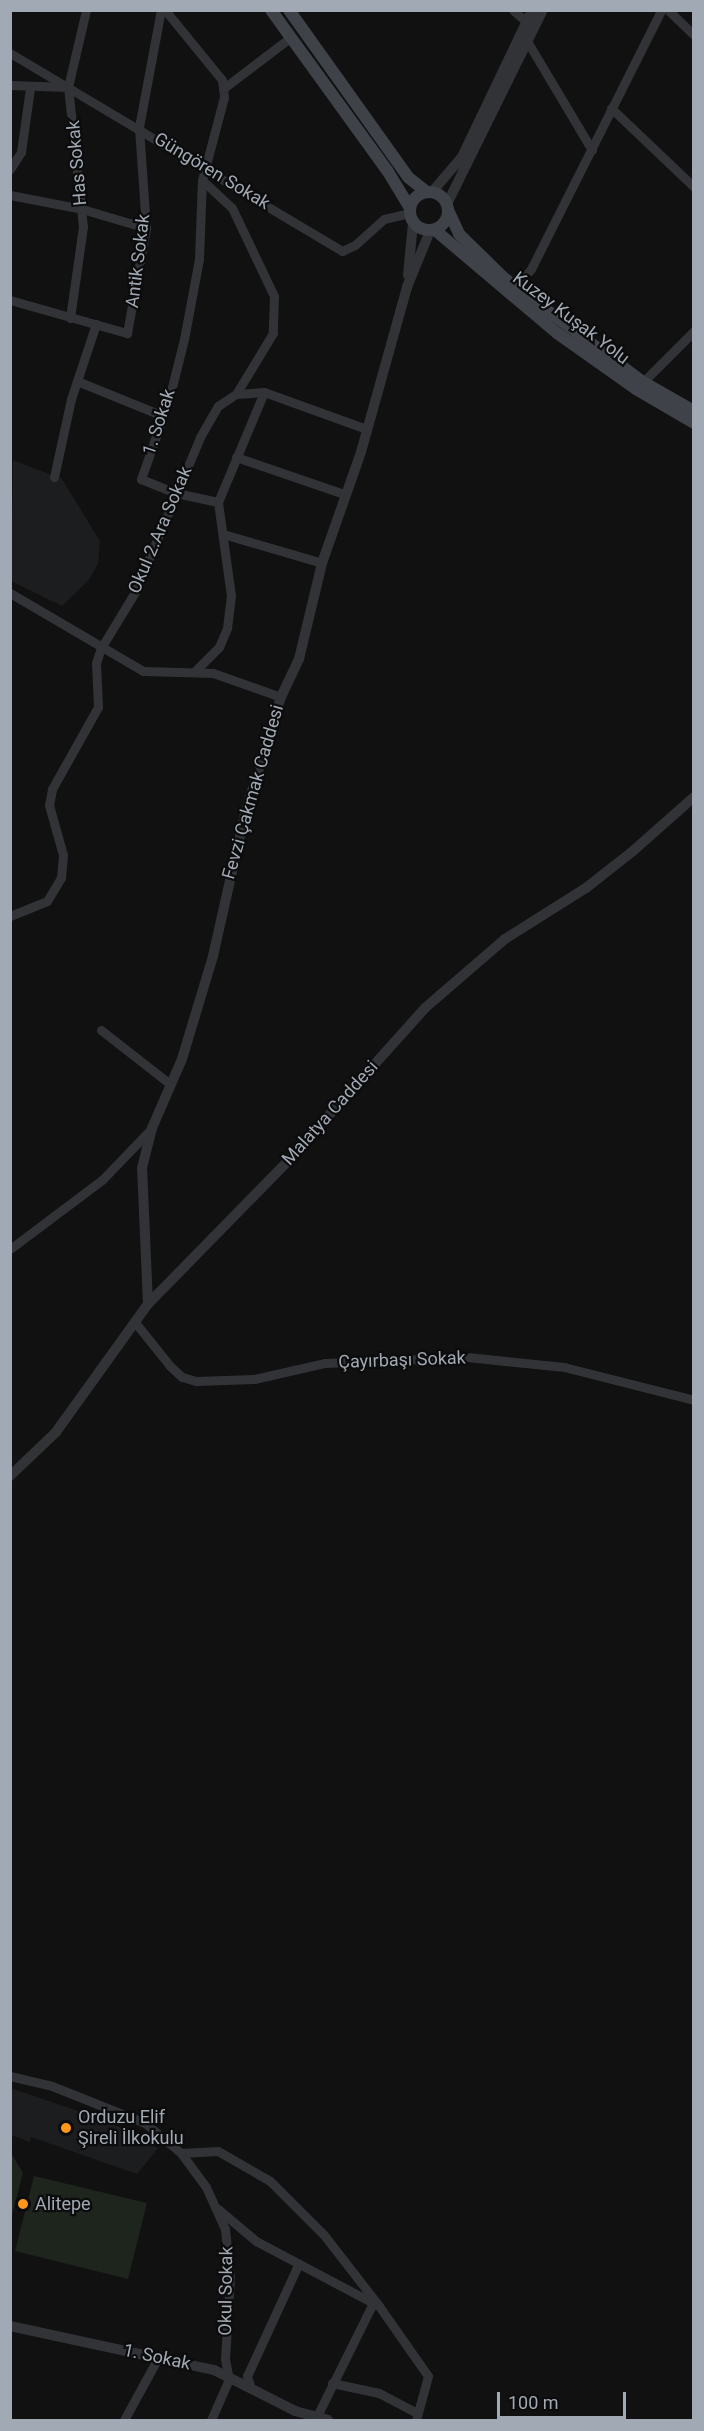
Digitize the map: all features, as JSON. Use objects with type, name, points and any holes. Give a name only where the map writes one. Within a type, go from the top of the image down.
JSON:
[{"type":"main road","points":[[271,10],[411,215],[433,230],[445,222],[447,207],[409,178],[289,10]]},
{"type":"main road","points":[[411,215],[419,195],[430,192]]},
{"type":"main road","name":"Kuzey Kuşak Yolu","points":[[447,207],[459,234],[515,288],[639,385],[693,411]]},
{"type":"main road","name":"Kuzey Kuşak Yolu","points":[[433,230],[557,333],[639,385],[693,423]]},
{"type":"street","name":"Has Sokak","points":[[70,318],[82,242],[82,209],[68,87],[86,10]]},
{"type":"street","points":[[163,10],[224,88],[291,37]]},
{"type":"street","name":"Antik Sokak","points":[[96,324],[127,333],[146,228],[139,127],[163,10]]},
{"type":"street","points":[[513,10],[527,22]]},
{"type":"street","points":[[430,192],[459,163],[532,10]]},
{"type":"street","points":[[447,207],[543,10]]},
{"type":"street","points":[[515,288],[531,269],[661,10]]},
{"type":"street","points":[[668,10],[693,35]]},
{"type":"street","points":[[527,41],[592,150]]},
{"type":"street","name":"Güngören Sokak","points":[[10,53],[139,127],[342,251],[362,239],[384,219],[411,215]]},
{"type":"street","points":[[10,85],[30,88],[68,87]]},
{"type":"street","points":[[10,169],[21,152],[30,88]]},
{"type":"street","name":"1. Sokak","points":[[176,493],[141,479],[163,416],[199,259],[202,180],[224,88]]},
{"type":"street","points":[[611,108],[693,187]]},
{"type":"street","name":"Okul 2.Ara Sokak","points":[[10,916],[47,901],[61,878],[63,855],[50,797],[98,708],[96,663],[101,648],[135,592],[176,493],[211,418],[218,406],[236,394],[273,333],[274,296],[232,208],[202,180]]},
{"type":"street","points":[[10,195],[82,209],[146,228]]},
{"type":"street","points":[[407,287],[411,215]]},
{"type":"street","points":[[407,287],[433,230]]},
{"type":"street","name":"Fevzi Çakmak Caddesi","points":[[148,1304],[142,1168],[153,1128],[182,1059],[213,956],[235,852],[281,697],[299,659],[322,564],[366,429],[407,287]]},
{"type":"street","points":[[10,300],[96,324],[77,381],[54,477]]},
{"type":"street","points":[[639,385],[693,331]]},
{"type":"street","points":[[77,381],[163,416]]},
{"type":"street","points":[[194,672],[219,647],[227,628],[231,596],[218,502],[264,392]]},
{"type":"street","points":[[236,394],[264,392],[366,429]]},
{"type":"street","points":[[236,457],[344,494]]},
{"type":"street","points":[[176,493],[218,502]]},
{"type":"street","points":[[223,534],[322,564]]},
{"type":"street","points":[[10,593],[142,671],[213,674],[281,697]]},
{"type":"street","name":"Malatya Caddesi","points":[[10,1476],[56,1432],[148,1304],[279,1170],[425,1008],[505,939],[586,888],[633,851],[693,797]]},
{"type":"street","points":[[100,1030],[170,1084]]},
{"type":"street","points":[[10,1249],[102,1180],[153,1128]]},
{"type":"street","name":"Çayırbaşı Sokak","points":[[134,1321],[170,1366],[182,1377],[195,1381],[254,1379],[325,1363],[467,1357],[564,1367],[693,1400]]},
{"type":"street","name":"Okul Sokak","points":[[10,2076],[52,2086],[145,2123],[181,2153],[217,2207],[228,2243],[225,2359],[229,2379]]},
{"type":"street","points":[[181,2153],[218,2151],[270,2181],[324,2235],[428,2376],[416,2417],[379,2393],[332,2383]]},
{"type":"street","points":[[217,2207],[256,2241],[376,2305]]},
{"type":"street","points":[[251,2389],[247,2376],[298,2265]]},
{"type":"street","points":[[316,2418],[332,2383],[376,2305]]},
{"type":"street","name":"1. Sokak","points":[[10,2326],[207,2368],[295,2411]]},
{"type":"street","points":[[124,2421],[158,2358]]},
{"type":"street","points":[[211,2421],[229,2379]]},
{"type":"street","points":[[295,2411],[328,2421]]},
{"type":"street","points":[[295,2411],[304,2421]]},
{"type":"shaded area","points":[[13,460],[62,479],[100,541],[98,564],[88,581],[62,606],[11,581]]},
{"type":"shaded area","name":"Orduzu Elif Şireli İlkokulu","points":[[10,2088],[108,2121],[158,2148],[137,2174],[31,2137],[30,2142],[11,2135]]},
{"type":"shaded area","points":[[11,2153],[23,2173],[11,2219]]},
{"type":"shaded area","points":[[34,2176],[147,2203],[128,2279],[15,2251]]},
{"type":"place","name":"Orduzu Elif Şireli İlkokulu","points":[[66,2128]]},
{"type":"place","name":"Alitepe","points":[[23,2204]]}]
